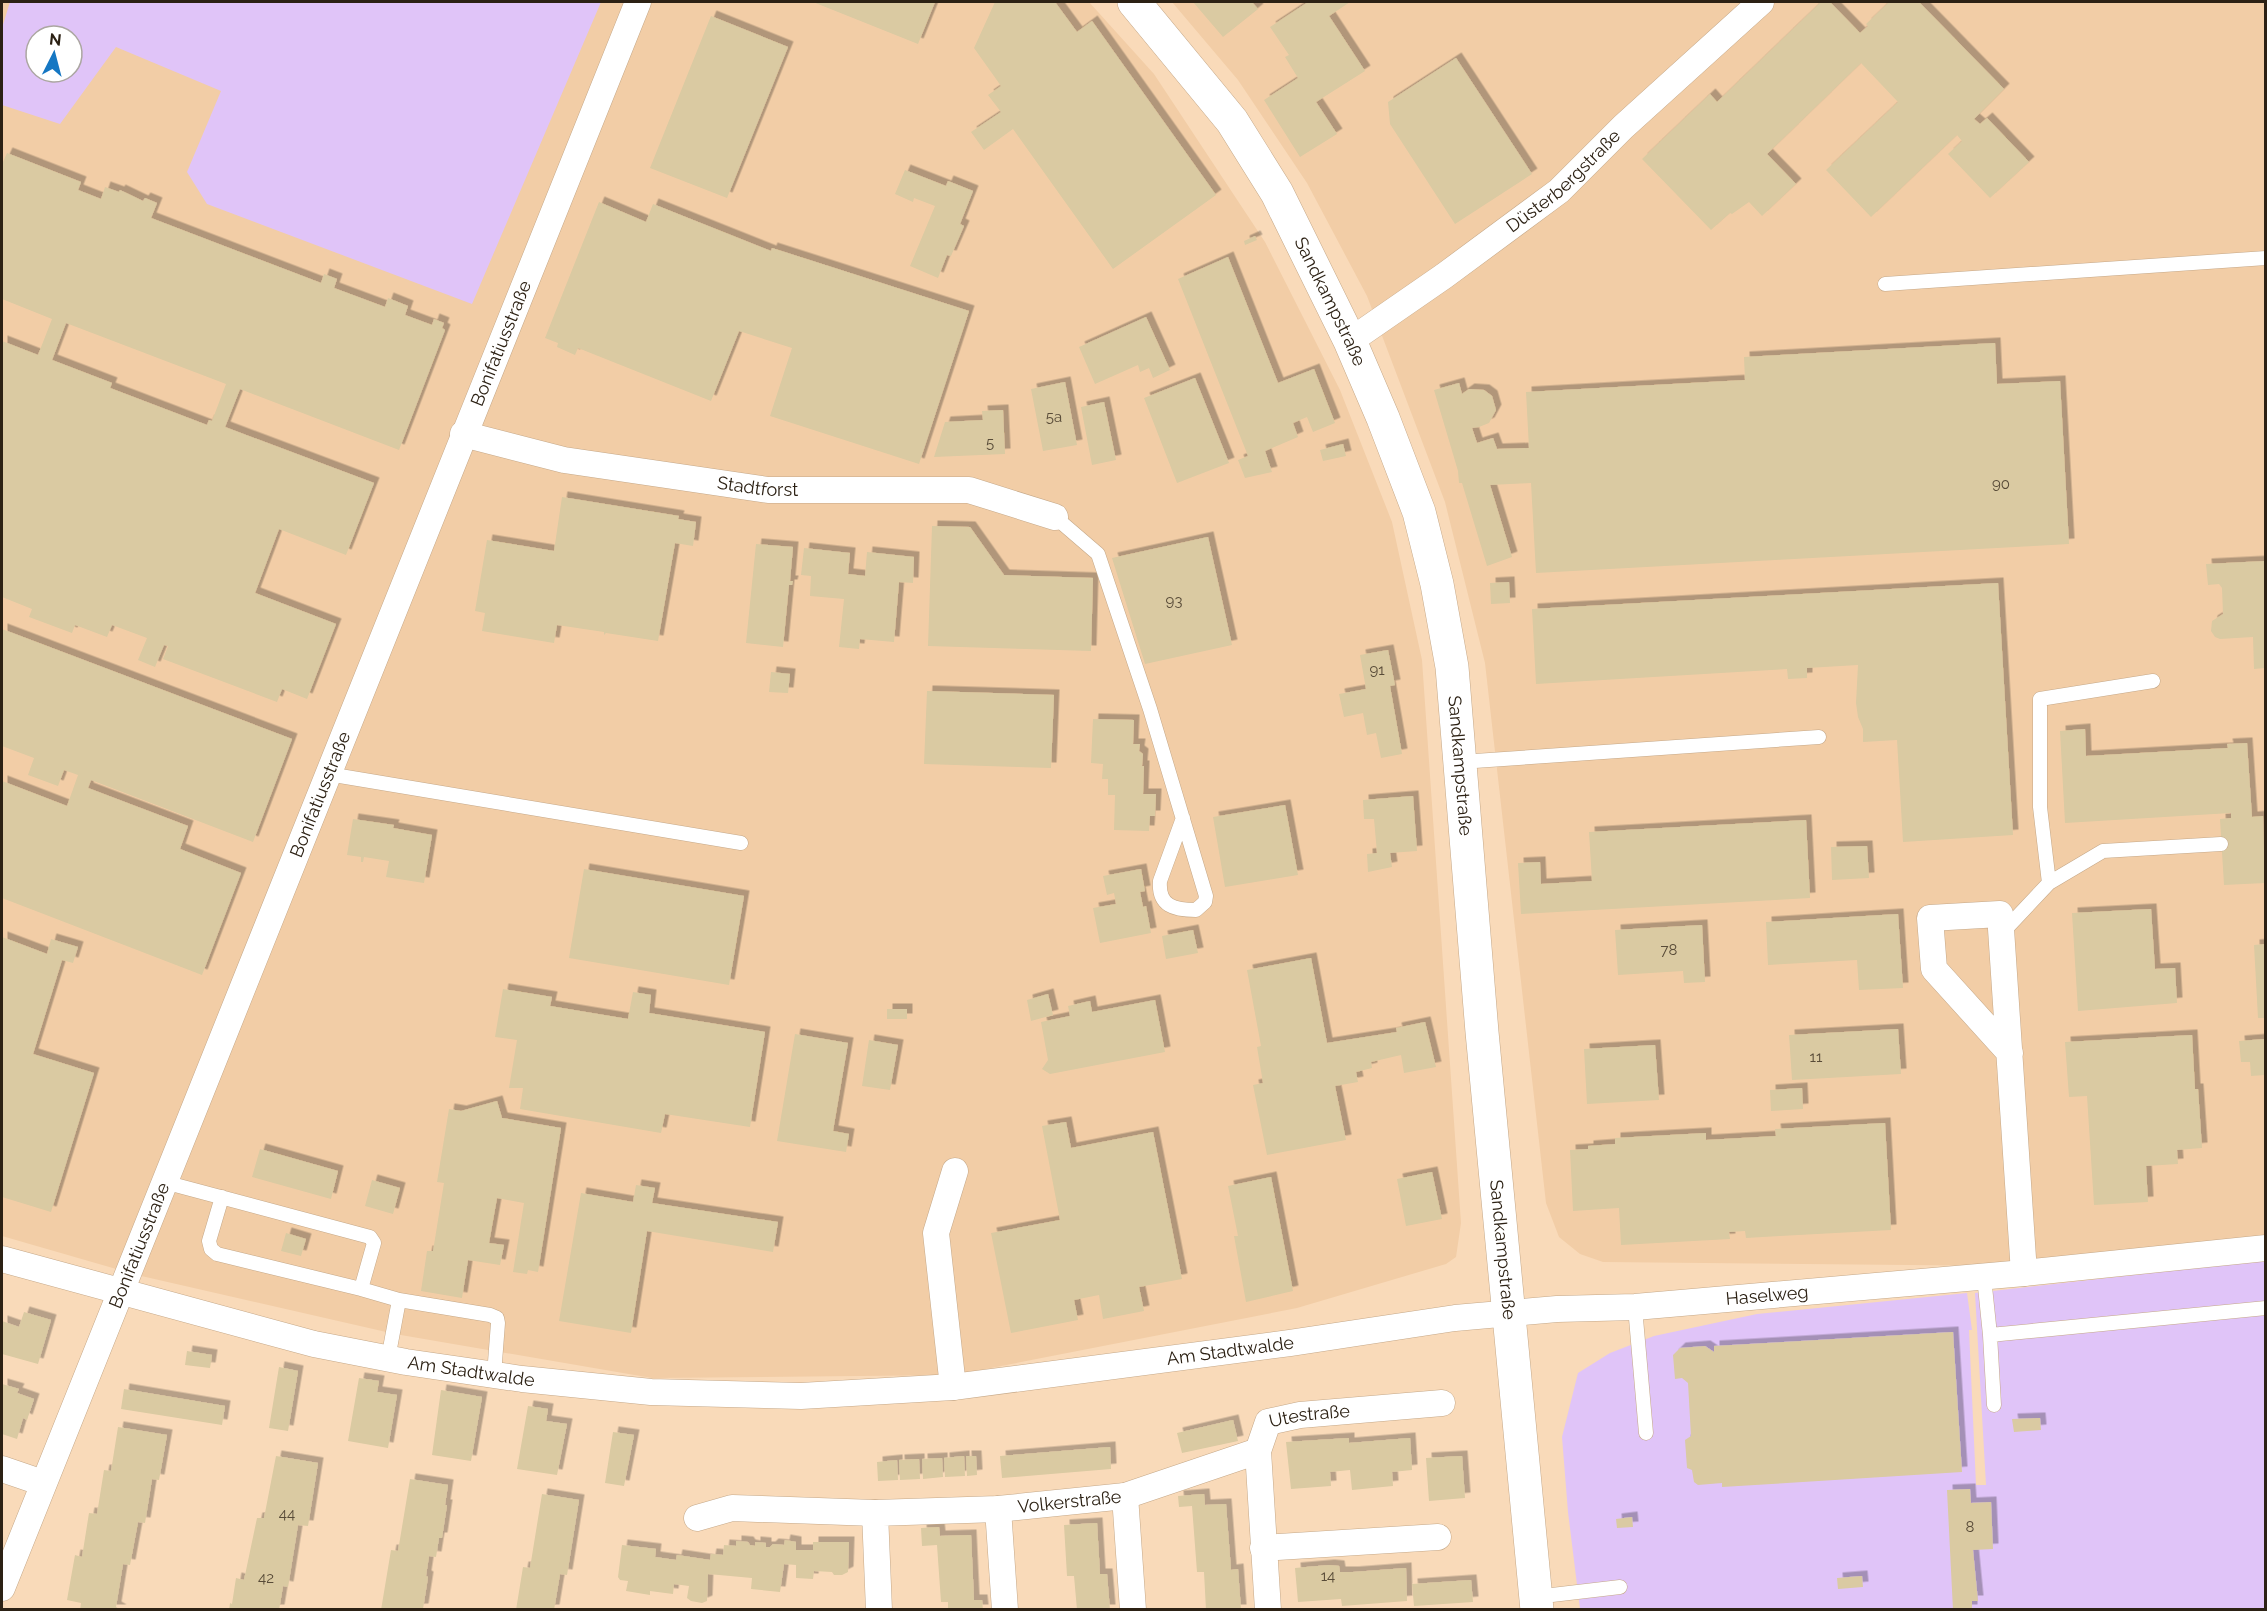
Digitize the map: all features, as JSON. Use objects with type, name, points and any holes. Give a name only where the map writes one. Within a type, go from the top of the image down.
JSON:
[{"type":"street","name":"Bonifatiusstraße","points":[[2,1588],[638,2]]},
{"type":"street","name":"Sandkampstraße","points":[[1134,2],[1232,121],[1277,194],[1350,341],[1419,512],[1437,584],[1452,667],[1482,1032],[1536,1603]]},
{"type":"street","name":"Düsterbergstraße","points":[[1350,341],[1559,191],[1623,127],[1761,2]]},
{"type":"street","name":"Stadtforst","points":[[463,434],[564,460],[768,490],[969,490],[1055,517]]},
{"type":"street","points":[[2010,1053],[1934,969],[1930,918],[2000,914],[2000,934],[2010,1053],[2024,1273]]},
{"type":"street","points":[[953,1387],[936,1233],[955,1171]]},
{"type":"street","name":"Haselweg","points":[[1510,1314],[1635,1307],[1984,1277],[2265,1248]]},
{"type":"street","name":"Am Stadtwalde","points":[[2,1258],[314,1344],[388,1359],[494,1375],[651,1392],[789,1395],[953,1387],[1290,1343],[1455,1318],[1510,1314]]},
{"type":"street","name":"Utestraße","points":[[1268,1610],[1258,1450],[1268,1422],[1300,1415],[1442,1403]]},
{"type":"street","name":"Volkerstraße","points":[[697,1518],[732,1508],[875,1513],[998,1509],[1125,1496],[1258,1450]]},
{"type":"street","points":[[2,1469],[43,1483]]},
{"type":"street","points":[[1125,1496],[1133,1610]]},
{"type":"street","points":[[998,1509],[1005,1610]]},
{"type":"street","points":[[875,1513],[879,1610]]},
{"type":"street","points":[[1263,1548],[1438,1537]]},
{"type":"lane","points":[[1885,285],[2265,258]]},
{"type":"lane","points":[[1055,517],[1098,554],[1150,709],[1183,819],[1206,896],[1205,902],[1196,910],[1175,908],[1166,903],[1159,889],[1183,819]]},
{"type":"lane","points":[[2049,883],[2040,807],[2040,699],[2153,681]]},
{"type":"lane","points":[[1460,762],[1819,737]]},
{"type":"lane","points":[[328,774],[741,843]]},
{"type":"lane","points":[[2000,934],[2049,883],[2103,851],[2221,844]]},
{"type":"lane","points":[[164,1182],[370,1237],[374,1243],[361,1289]]},
{"type":"lane","points":[[222,1197],[209,1242],[211,1249],[217,1254],[399,1300],[497,1318],[494,1375]]},
{"type":"lane","points":[[1984,1277],[1994,1406]]},
{"type":"lane","points":[[388,1359],[399,1300]]},
{"type":"lane","points":[[1635,1307],[1646,1433]]},
{"type":"lane","points":[[1990,1335],[2265,1308]]},
{"type":"lane","points":[[1536,1603],[1620,1587]]},
{"type":"shaded area","points":[[2,2],[1089,2],[1154,74],[1265,242],[1340,390],[1392,522],[1422,660],[1461,1223],[1456,1257],[1446,1264],[1297,1308],[955,1375],[652,1378],[395,1334],[137,1275],[2,1236]]},
{"type":"shaded area","points":[[10,2],[601,2],[472,304],[207,204],[187,172],[221,91],[116,47],[60,124],[2,105],[2,28]]},
{"type":"shaded area","points":[[1172,2],[2265,2],[2265,1240],[2014,1266],[1603,1262],[1580,1254],[1559,1237],[1546,1203],[1485,663],[1445,502],[1367,296],[1307,183],[1238,80]]},
{"type":"shaded area","points":[[2265,1260],[2265,1609],[1580,1609],[1568,1512],[1562,1437],[1578,1373],[1610,1353],[1654,1336],[1757,1314],[1967,1293],[1972,1330],[1969,1330],[1976,1485],[1986,1485],[1975,1293]]},
{"type":"building","points":[[813,2],[935,2],[918,44]]},
{"type":"building","points":[[995,2],[1055,2],[1077,32],[1092,21],[1216,195],[1113,269],[1013,129],[984,150],[971,132],[1001,112],[988,95],[1001,86],[974,48]]},
{"type":"building","points":[[1193,2],[1252,2],[1258,9],[1223,37]]},
{"type":"building","points":[[1308,2],[1350,2],[1329,16],[1365,71],[1316,102],[1337,134],[1300,157],[1264,100],[1298,78],[1285,57],[1289,55],[1270,27]]},
{"type":"building","points":[[1821,2],[1830,2],[1860,33],[1889,2],[1919,2],[2004,89],[1974,119],[1980,124],[1987,118],[2029,162],[1990,198],[1948,154],[1962,141],[1957,135],[1871,217],[1826,170],[1898,102],[1861,63],[1767,154],[1796,184],[1762,216],[1749,202],[1732,214],[1730,213],[1711,230],[1642,159],[1710,94],[1717,102]]},
{"type":"building","points":[[711,16],[788,47],[727,198],[650,168]]},
{"type":"building","points":[[1456,58],[1532,174],[1455,224],[1390,124],[1388,102]]},
{"type":"building","points":[[7,153],[81,182],[78,190],[101,199],[105,187],[119,192],[120,190],[143,201],[145,198],[157,203],[151,218],[321,283],[324,274],[337,279],[334,288],[385,307],[388,298],[408,306],[405,315],[432,325],[434,319],[444,323],[442,328],[445,330],[399,450],[240,389],[225,427],[374,483],[346,555],[279,529],[255,593],[336,624],[307,699],[282,689],[277,702],[163,659],[168,646],[164,645],[155,667],[138,660],[147,638],[112,625],[107,637],[75,625],[72,633],[29,617],[32,609],[2,597],[2,341],[38,355],[52,319],[2,299],[3,162]],"holes":[[[66,323],[226,384],[212,421],[209,420],[207,425],[110,388],[112,383],[52,360]]]},
{"type":"building","points":[[905,170],[946,186],[948,181],[973,191],[960,224],[964,226],[951,256],[947,255],[938,278],[910,266],[935,206],[914,198],[913,202],[895,194]]},
{"type":"building","points":[[599,202],[646,222],[653,204],[771,251],[772,248],[969,311],[919,464],[770,416],[792,348],[739,331],[711,401],[578,348],[575,355],[557,347],[558,343],[545,338]]},
{"type":"building","points":[[1255,236],[1257,240],[1245,245],[1244,241]]},
{"type":"building","points":[[1228,257],[1278,383],[1314,369],[1335,423],[1313,432],[1307,417],[1293,423],[1298,437],[1265,451],[1272,472],[1245,478],[1238,460],[1248,456],[1178,279]]},
{"type":"building","points":[[1146,317],[1170,370],[1153,378],[1149,368],[1140,372],[1138,365],[1095,384],[1079,347]]},
{"type":"building","points":[[1995,343],[1997,384],[2060,381],[2069,544],[1536,573],[1531,483],[1490,485],[1512,557],[1487,566],[1462,483],[1459,483],[1458,471],[1434,390],[1459,383],[1462,394],[1469,389],[1484,390],[1492,396],[1496,410],[1489,423],[1472,428],[1477,443],[1493,438],[1497,449],[1529,448],[1526,392],[1745,380],[1744,357]]},
{"type":"building","points":[[1195,378],[1229,463],[1177,483],[1144,398]]},
{"type":"building","points":[[1065,382],[1077,445],[1043,451],[1031,389]]},
{"type":"building","points":[[1104,402],[1116,460],[1092,465],[1081,407]]},
{"type":"building","points":[[1003,410],[1005,454],[934,457],[945,422],[983,420],[982,411]]},
{"type":"building","points":[[1343,444],[1346,456],[1323,461],[1320,450]]},
{"type":"building","points":[[562,497],[679,516],[678,519],[696,522],[693,546],[675,543],[658,641],[606,633],[604,635],[604,632],[557,625],[554,643],[482,631],[485,613],[475,611],[487,540],[554,551]]},
{"type":"building","points":[[932,526],[970,527],[1004,575],[1093,578],[1091,651],[928,646]]},
{"type":"building","points":[[1208,537],[1232,645],[1145,664],[1112,558]]},
{"type":"building","points":[[756,544],[793,547],[790,581],[793,581],[792,585],[789,585],[783,647],[746,643]]},
{"type":"building","points":[[804,548],[850,553],[848,574],[865,576],[867,552],[914,557],[913,583],[899,582],[894,642],[860,639],[859,649],[839,647],[844,599],[810,596],[811,576],[801,575]]},
{"type":"building","points":[[2265,561],[2265,668],[2254,669],[2253,637],[2220,639],[2215,637],[2211,631],[2212,621],[2223,614],[2222,588],[2219,584],[2208,585],[2206,564]]},
{"type":"building","points":[[1509,582],[1510,603],[1491,604],[1490,583]]},
{"type":"building","points":[[1998,583],[2013,835],[1903,842],[1897,740],[1863,742],[1863,729],[1856,703],[1858,665],[1807,668],[1807,678],[1788,679],[1787,669],[1536,684],[1532,609]]},
{"type":"building","points":[[2,629],[292,739],[253,842],[91,780],[88,788],[188,826],[180,849],[241,873],[202,975],[2,898],[2,781],[67,806],[78,775],[64,770],[58,786],[28,775],[34,758],[2,746]]},
{"type":"building","points":[[1388,650],[1395,685],[1390,686],[1402,754],[1381,758],[1376,733],[1367,735],[1363,713],[1344,717],[1339,694],[1366,689],[1360,655]]},
{"type":"building","points":[[771,672],[790,674],[788,693],[769,692]]},
{"type":"building","points":[[927,691],[1054,695],[1051,768],[924,764]]},
{"type":"building","points":[[1093,719],[1134,720],[1133,744],[1140,744],[1139,751],[1143,754],[1143,794],[1156,794],[1155,816],[1150,816],[1149,831],[1114,830],[1115,795],[1108,795],[1108,779],[1102,779],[1103,764],[1091,763]]},
{"type":"building","points":[[2085,729],[2086,756],[2228,748],[2227,744],[2247,743],[2252,817],[2263,816],[2265,883],[2224,885],[2220,819],[2231,818],[2231,813],[2065,823],[2060,731]]},
{"type":"building","points":[[1413,796],[1417,851],[1390,853],[1392,867],[1368,872],[1367,854],[1377,853],[1374,819],[1364,819],[1363,800]]},
{"type":"building","points":[[1285,805],[1298,875],[1225,887],[1213,817]]},
{"type":"building","points":[[353,819],[394,825],[393,828],[432,835],[424,883],[386,877],[389,861],[364,857],[361,862],[361,857],[347,855]]},
{"type":"building","points":[[1806,820],[1810,898],[1521,914],[1518,863],[1540,862],[1541,884],[1592,881],[1589,832]]},
{"type":"building","points":[[1867,846],[1869,878],[1832,880],[1831,847]]},
{"type":"building","points":[[584,869],[744,896],[729,985],[569,958]]},
{"type":"building","points":[[1141,869],[1145,891],[1140,892],[1143,907],[1146,906],[1151,933],[1100,943],[1093,908],[1116,904],[1114,893],[1107,895],[1103,876]]},
{"type":"building","points":[[2151,909],[2155,969],[2175,968],[2177,1003],[2078,1011],[2072,913]]},
{"type":"building","points":[[1898,914],[1903,988],[1859,990],[1857,960],[1768,965],[1766,922]]},
{"type":"building","points":[[1702,925],[1705,982],[1684,983],[1683,971],[1618,975],[1615,930]]},
{"type":"building","points":[[1193,930],[1198,953],[1166,959],[1162,936]]},
{"type":"building","points":[[2,937],[47,954],[51,939],[78,947],[73,963],[62,960],[33,1054],[94,1073],[51,1212],[2,1197]]},
{"type":"building","points":[[2265,944],[2265,1018],[2258,1018],[2254,945]]},
{"type":"building","points":[[1311,958],[1327,1043],[1397,1032],[1396,1028],[1425,1022],[1436,1067],[1404,1073],[1401,1055],[1371,1062],[1372,1068],[1356,1072],[1358,1082],[1335,1086],[1346,1140],[1267,1155],[1253,1085],[1263,1083],[1257,1047],[1261,1046],[1247,970]]},
{"type":"building","points":[[503,989],[552,997],[550,1006],[628,1019],[633,992],[651,995],[649,1013],[765,1032],[750,1127],[665,1114],[661,1133],[520,1109],[523,1088],[509,1088],[517,1040],[495,1037]]},
{"type":"building","points":[[1048,994],[1053,1015],[1031,1021],[1027,1000]]},
{"type":"building","points":[[1155,1000],[1165,1052],[1050,1074],[1042,1069],[1048,1060],[1041,1022],[1070,1016],[1068,1006],[1090,1001],[1092,1012]]},
{"type":"building","points":[[887,1009],[907,1009],[907,1019],[887,1019]]},
{"type":"building","points":[[1898,1029],[1901,1074],[1792,1080],[1789,1035]]},
{"type":"building","points":[[795,1034],[848,1043],[833,1131],[849,1134],[846,1152],[777,1141]]},
{"type":"building","points":[[2192,1035],[2202,1148],[2177,1150],[2178,1164],[2146,1166],[2148,1202],[2094,1205],[2087,1096],[2069,1097],[2065,1042]]},
{"type":"building","points":[[2265,1039],[2265,1075],[2251,1076],[2250,1062],[2241,1062],[2239,1041]]},
{"type":"building","points":[[869,1040],[898,1045],[890,1090],[862,1086]]},
{"type":"building","points":[[1655,1045],[1659,1100],[1587,1104],[1584,1049]]},
{"type":"building","points":[[1802,1088],[1803,1109],[1771,1111],[1770,1090]]},
{"type":"building","points":[[497,1101],[502,1118],[561,1128],[538,1272],[528,1270],[527,1274],[513,1272],[524,1203],[497,1198],[489,1243],[504,1245],[500,1265],[468,1260],[462,1298],[421,1291],[427,1251],[433,1251],[444,1183],[437,1182],[449,1109],[461,1111]]},
{"type":"building","points":[[1066,1122],[1071,1148],[1153,1132],[1182,1279],[1139,1287],[1144,1311],[1103,1319],[1099,1295],[1074,1300],[1078,1320],[1011,1333],[991,1233],[1060,1220],[1042,1126]]},
{"type":"building","points":[[1885,1123],[1891,1230],[1746,1238],[1745,1231],[1729,1232],[1730,1239],[1621,1245],[1619,1208],[1573,1211],[1570,1150],[1615,1144],[1615,1138],[1706,1133],[1706,1140],[1776,1136],[1775,1129]]},
{"type":"building","points":[[260,1149],[338,1171],[331,1199],[252,1177]]},
{"type":"building","points":[[1432,1172],[1442,1219],[1406,1226],[1397,1179]]},
{"type":"building","points":[[1271,1177],[1293,1291],[1246,1302],[1234,1236],[1238,1236],[1228,1186]]},
{"type":"building","points":[[372,1180],[400,1188],[393,1214],[365,1206]]},
{"type":"building","points":[[636,1185],[655,1188],[652,1203],[778,1222],[773,1252],[647,1231],[631,1333],[559,1321],[581,1193],[633,1202]]},
{"type":"building","points":[[286,1233],[306,1239],[301,1256],[281,1251]]},
{"type":"building","points":[[24,1312],[51,1320],[38,1364],[2,1354],[2,1321],[19,1327]]},
{"type":"building","points":[[1953,1332],[1962,1472],[1722,1487],[1722,1483],[1698,1485],[1694,1482],[1692,1470],[1687,1468],[1685,1440],[1691,1436],[1688,1383],[1682,1378],[1675,1379],[1673,1355],[1680,1348],[1705,1346],[1714,1352],[1714,1346]]},
{"type":"building","points":[[187,1351],[212,1355],[210,1368],[185,1365]]},
{"type":"building","points":[[279,1367],[298,1371],[288,1431],[269,1428]]},
{"type":"building","points":[[359,1378],[379,1381],[377,1392],[397,1395],[388,1448],[348,1441]]},
{"type":"building","points":[[2,1384],[19,1389],[17,1393],[34,1399],[27,1420],[23,1418],[17,1439],[2,1434]]},
{"type":"building","points":[[124,1389],[225,1406],[222,1425],[121,1409]]},
{"type":"building","points":[[441,1390],[482,1397],[471,1461],[432,1455]]},
{"type":"building","points":[[528,1406],[548,1409],[546,1421],[567,1424],[557,1475],[517,1469]]},
{"type":"building","points":[[2040,1418],[2041,1430],[2014,1432],[2012,1419]]},
{"type":"building","points":[[1233,1420],[1238,1441],[1182,1453],[1177,1433]]},
{"type":"building","points":[[118,1427],[167,1435],[159,1480],[152,1479],[145,1523],[138,1522],[130,1565],[123,1564],[116,1607],[121,1610],[80,1610],[81,1603],[67,1600],[75,1555],[82,1557],[89,1513],[97,1514],[104,1470],[111,1471]]},
{"type":"building","points":[[613,1432],[634,1435],[624,1486],[605,1483]]},
{"type":"building","points":[[1349,1438],[1349,1443],[1410,1438],[1412,1470],[1392,1472],[1393,1486],[1352,1490],[1350,1470],[1330,1472],[1331,1486],[1291,1489],[1286,1442]]},
{"type":"building","points":[[1110,1447],[1111,1469],[1002,1478],[1000,1456]]},
{"type":"building","points":[[276,1456],[318,1463],[308,1526],[298,1525],[288,1587],[283,1586],[279,1610],[229,1610],[236,1578],[244,1580],[257,1518],[264,1518]]},
{"type":"building","points":[[964,1456],[965,1476],[945,1477],[944,1458]]},
{"type":"building","points":[[966,1456],[976,1456],[977,1475],[967,1476]]},
{"type":"building","points":[[1462,1456],[1465,1498],[1429,1501],[1426,1458]]},
{"type":"building","points":[[942,1458],[943,1477],[923,1479],[922,1459]]},
{"type":"building","points":[[919,1459],[920,1479],[900,1480],[899,1460]]},
{"type":"building","points":[[897,1460],[898,1480],[878,1481],[877,1462]]},
{"type":"building","points":[[410,1479],[448,1485],[442,1538],[439,1538],[436,1557],[429,1556],[423,1609],[381,1610],[391,1550],[398,1551]]},
{"type":"building","points":[[1970,1489],[1971,1503],[1991,1502],[1993,1549],[1973,1550],[1978,1601],[1972,1601],[1972,1610],[1953,1610],[1947,1490]]},
{"type":"building","points":[[542,1494],[579,1500],[567,1575],[560,1574],[554,1610],[516,1610],[523,1567],[530,1568]]},
{"type":"building","points":[[1204,1494],[1205,1505],[1226,1504],[1231,1570],[1238,1569],[1241,1610],[1206,1610],[1204,1572],[1197,1572],[1192,1506],[1179,1507],[1178,1496]]},
{"type":"building","points":[[1632,1517],[1633,1527],[1617,1528],[1616,1519]]},
{"type":"building","points":[[1097,1523],[1100,1574],[1107,1574],[1110,1610],[1077,1610],[1074,1576],[1067,1576],[1064,1525]]},
{"type":"building","points":[[939,1527],[940,1536],[971,1535],[974,1600],[982,1600],[983,1610],[948,1610],[948,1602],[941,1602],[937,1545],[922,1546],[921,1528]]},
{"type":"building","points":[[785,1540],[796,1542],[796,1550],[813,1550],[813,1542],[849,1542],[848,1572],[834,1575],[832,1572],[814,1571],[813,1579],[796,1578],[796,1565],[784,1564],[780,1592],[751,1589],[752,1578],[708,1574],[707,1601],[702,1603],[687,1598],[689,1586],[674,1584],[673,1594],[650,1591],[650,1595],[626,1591],[628,1581],[620,1580],[618,1577],[622,1545],[656,1549],[655,1557],[676,1560],[677,1555],[710,1560],[711,1554],[723,1555],[724,1545],[736,1546],[736,1541],[748,1542],[755,1546],[755,1542],[766,1543],[766,1547],[770,1547],[773,1544],[784,1545]]},
{"type":"building","points":[[1339,1566],[1340,1572],[1406,1568],[1407,1601],[1342,1606],[1341,1599],[1298,1602],[1295,1568]]},
{"type":"building","points":[[1862,1576],[1863,1587],[1838,1589],[1837,1578]]},
{"type":"building","points":[[1471,1580],[1473,1602],[1414,1606],[1412,1584]]}]
